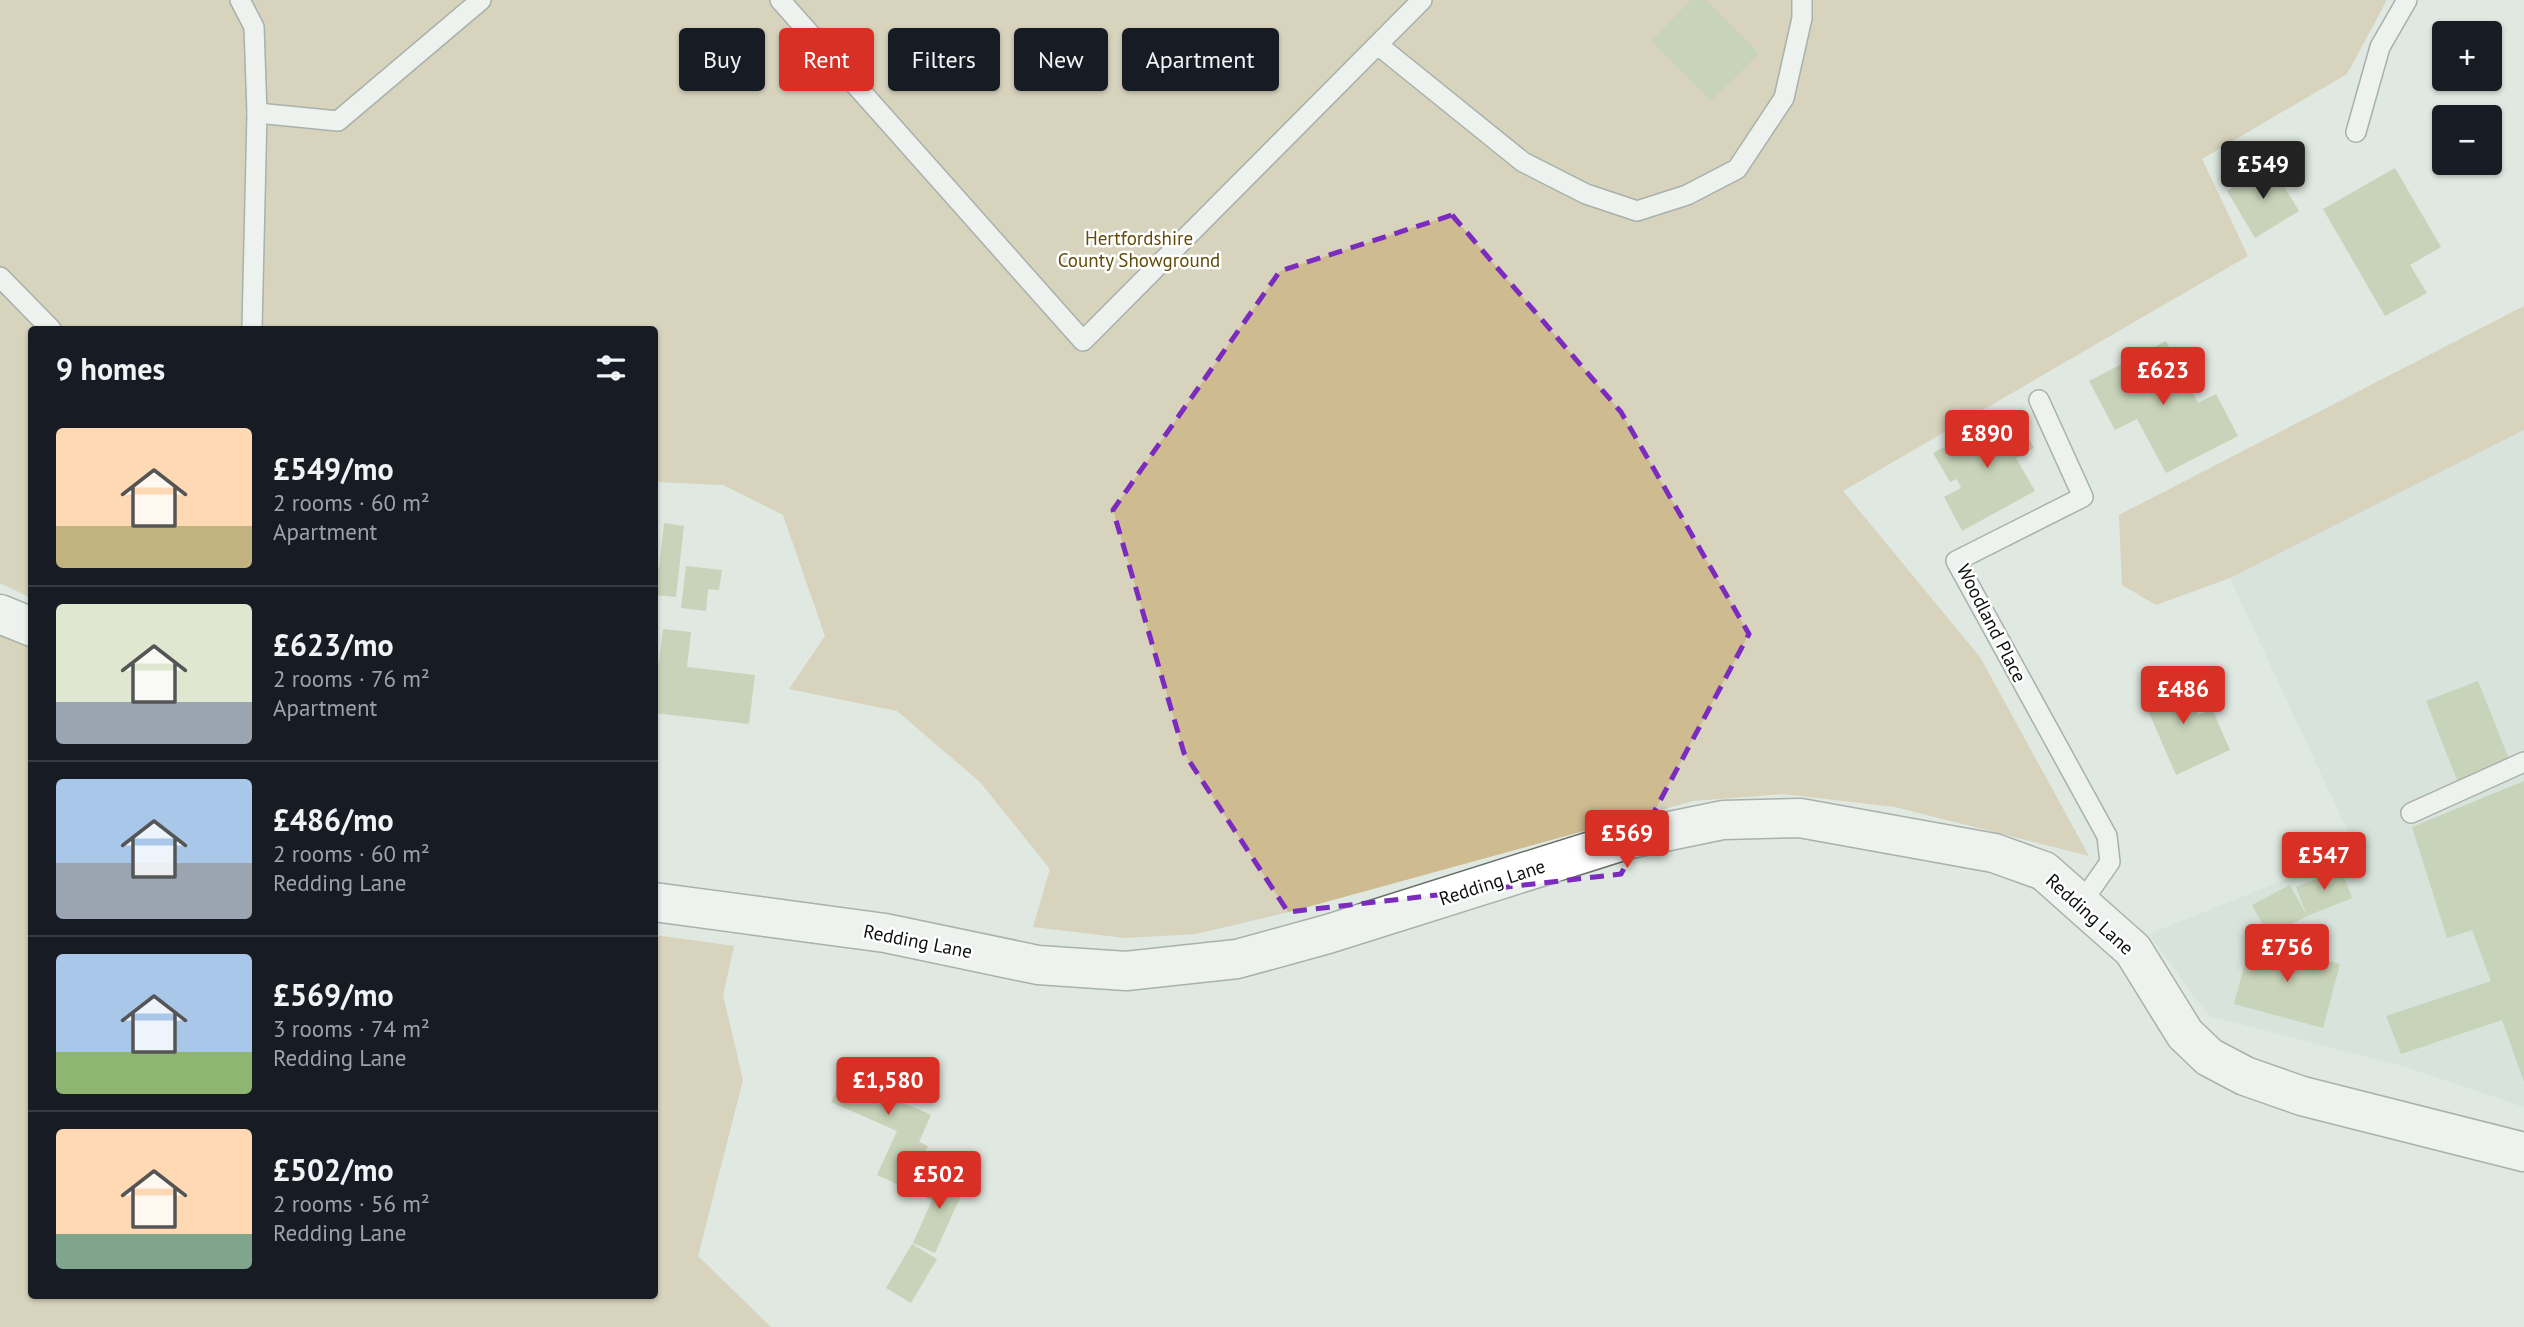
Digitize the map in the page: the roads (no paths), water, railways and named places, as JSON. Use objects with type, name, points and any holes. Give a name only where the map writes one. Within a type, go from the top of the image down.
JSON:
[{"type":"street","points":[[0,614],[28,624]]},
{"type":"street","name":"Redding Lane","points":[[658,903],[885,933],[1038,965],[1126,971],[1237,958],[1328,934],[1626,840],[1723,820],[1800,818],[1994,853],[2044,871],[2133,950],[2185,1034],[2208,1057],[2245,1076],[2302,1096],[2524,1152]]},
{"type":"lane","points":[[240,0],[254,27],[257,113],[251,326]]},
{"type":"lane","points":[[257,113],[338,121],[481,0]]},
{"type":"lane","points":[[780,0],[1083,341],[1422,0]]},
{"type":"lane","points":[[1378,45],[1523,162],[1586,194],[1637,211],[1687,195],[1737,169],[1784,98],[1802,18],[1802,0]]},
{"type":"lane","points":[[2356,132],[2379,47],[2407,0]]},
{"type":"lane","points":[[0,277],[48,326]]},
{"type":"lane","name":"Woodland Place","points":[[2039,400],[2083,497],[1956,561],[2108,836],[2110,862],[2082,902]]},
{"type":"lane","points":[[2411,813],[2524,762]]},
{"type":"park label","name":"Hertfordshire County Showground","points":[[1139,249]]}]
